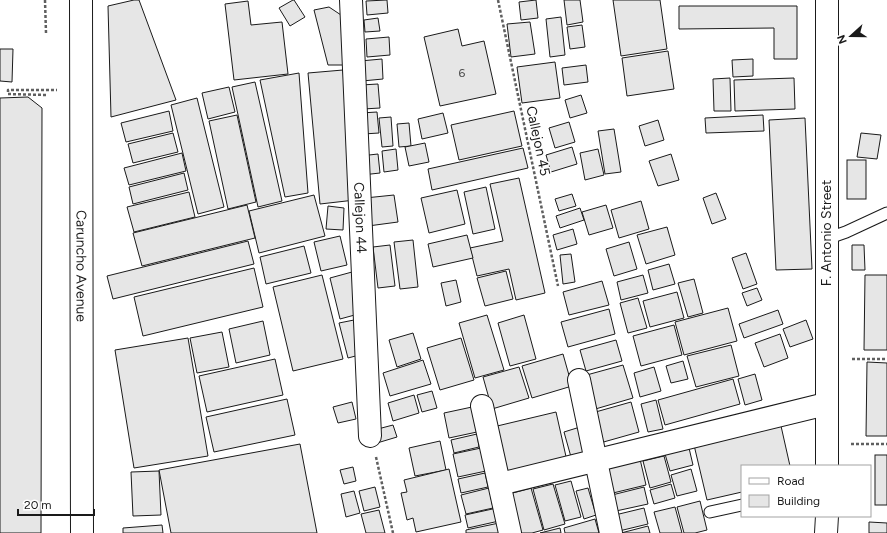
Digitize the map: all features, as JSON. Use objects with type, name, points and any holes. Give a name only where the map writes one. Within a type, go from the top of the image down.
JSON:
[{"type":"street","name":"Caruncho Avenue","points":[[81,0],[82,533]]},
{"type":"street","name":"Callejon 44","points":[[351,0],[370,436]]},
{"type":"street","name":"F. Antonio Street","points":[[826,0],[826,465]]},
{"type":"street","points":[[579,380],[611,533]]},
{"type":"street","points":[[500,484],[826,404]]},
{"type":"street","points":[[482,406],[510,533]]},
{"type":"street","points":[[826,533],[827,517]]},
{"type":"lane","points":[[826,239],[846,232],[887,213]]},
{"type":"lane","points":[[710,512],[741,505]]},
{"type":"path","points":[[46,0],[46,33]]},
{"type":"path","name":"Callejon 45","points":[[498,0],[558,286]]},
{"type":"path","points":[[46,95],[8,94],[8,90],[81,90]]},
{"type":"path","points":[[868,359],[887,360]]},
{"type":"path","points":[[370,436],[382,477],[393,533]]},
{"type":"path","points":[[866,444],[887,444]]},
{"type":"building","points":[[139,0],[176,100],[111,117],[108,6]]},
{"type":"building","points":[[293,0],[305,17],[290,26],[279,8]]},
{"type":"building","points":[[387,0],[388,13],[367,15],[366,1]]},
{"type":"building","points":[[536,0],[538,18],[521,20],[519,2]]},
{"type":"building","points":[[564,0],[580,0],[583,22],[567,25]]},
{"type":"building","points":[[613,0],[660,0],[667,49],[621,56]]},
{"type":"building","points":[[248,1],[251,25],[282,22],[288,74],[234,80],[225,4]]},
{"type":"building","points":[[679,6],[797,6],[797,59],[774,59],[774,28],[679,29]]},
{"type":"building","points":[[329,7],[344,17],[347,65],[328,65],[314,10]]},
{"type":"building","points":[[561,17],[565,55],[550,57],[546,19]]},
{"type":"building","points":[[378,18],[380,31],[365,32],[364,20]]},
{"type":"building","points":[[530,22],[535,54],[511,57],[507,24]]},
{"type":"building","points":[[582,25],[585,47],[570,49],[567,27]]},
{"type":"building","points":[[458,29],[462,46],[484,41],[496,94],[440,106],[424,37]]},
{"type":"building","points":[[389,37],[390,55],[367,57],[366,39]]},
{"type":"building","points":[[0,49],[13,49],[12,82],[0,81]]},
{"type":"building","points":[[668,51],[674,89],[627,96],[622,58]]},
{"type":"building","points":[[382,59],[383,79],[362,81],[360,61]]},
{"type":"building","points":[[753,59],[753,76],[733,77],[732,60]]},
{"type":"building","points":[[555,62],[560,98],[522,103],[517,67]]},
{"type":"building","points":[[586,65],[588,82],[564,85],[562,68]]},
{"type":"building","points":[[343,70],[355,200],[320,204],[308,73]]},
{"type":"building","points":[[299,73],[308,193],[285,197],[260,80]]},
{"type":"building","points":[[730,78],[731,111],[714,111],[713,79]]},
{"type":"building","points":[[794,78],[795,109],[735,111],[734,80]]},
{"type":"building","points":[[255,82],[282,201],[258,207],[232,87]]},
{"type":"building","points":[[378,84],[380,108],[363,109],[361,85]]},
{"type":"building","points":[[229,87],[235,112],[208,119],[202,93]]},
{"type":"building","points":[[581,95],[587,113],[570,118],[565,100]]},
{"type":"building","points":[[28,97],[42,108],[41,533],[0,533],[0,98]]},
{"type":"building","points":[[197,98],[224,207],[198,214],[171,105]]},
{"type":"building","points":[[169,111],[173,131],[126,142],[121,123]]},
{"type":"building","points":[[514,111],[522,146],[459,160],[451,125]]},
{"type":"building","points":[[377,112],[379,133],[363,134],[361,113]]},
{"type":"building","points":[[443,113],[448,133],[422,139],[418,119]]},
{"type":"building","points":[[237,115],[256,202],[228,209],[209,121]]},
{"type":"building","points":[[763,115],[764,131],[706,133],[705,118]]},
{"type":"building","points":[[391,117],[393,146],[382,147],[379,118]]},
{"type":"building","points":[[805,118],[812,269],[776,270],[769,120]]},
{"type":"building","points":[[658,120],[664,140],[645,146],[639,126]]},
{"type":"building","points":[[569,122],[575,142],[555,148],[549,128]]},
{"type":"building","points":[[409,123],[411,146],[399,147],[397,124]]},
{"type":"building","points":[[614,129],[621,172],[605,174],[598,131]]},
{"type":"building","points":[[173,133],[178,152],[133,163],[128,144]]},
{"type":"building","points":[[861,133],[881,135],[877,159],[857,157]]},
{"type":"building","points":[[425,143],[429,162],[409,166],[405,147]]},
{"type":"building","points":[[572,147],[577,164],[551,172],[546,155]]},
{"type":"building","points":[[523,148],[528,168],[432,190],[428,169]]},
{"type":"building","points":[[396,149],[398,170],[384,172],[382,151]]},
{"type":"building","points":[[598,149],[604,175],[585,180],[580,153]]},
{"type":"building","points":[[182,153],[186,171],[129,185],[124,168]]},
{"type":"building","points":[[378,154],[380,173],[362,175],[360,156]]},
{"type":"building","points":[[671,154],[679,180],[658,186],[649,161]]},
{"type":"building","points":[[847,160],[866,160],[866,199],[847,199]]},
{"type":"building","points":[[184,173],[188,190],[133,204],[129,187]]},
{"type":"building","points":[[519,178],[545,293],[516,300],[509,269],[477,276],[470,248],[503,241],[490,184]]},
{"type":"building","points":[[486,187],[495,229],[473,234],[464,192]]},
{"type":"building","points":[[457,190],[465,224],[429,233],[421,198]]},
{"type":"building","points":[[189,192],[195,217],[134,232],[127,207]]},
{"type":"building","points":[[716,193],[726,219],[712,224],[703,198]]},
{"type":"building","points":[[572,194],[576,206],[559,211],[555,199]]},
{"type":"building","points":[[314,195],[325,236],[259,253],[249,211]]},
{"type":"building","points":[[394,195],[398,222],[368,226],[365,198]]},
{"type":"building","points":[[641,201],[649,229],[619,238],[611,210]]},
{"type":"building","points":[[247,205],[255,238],[142,266],[133,233]]},
{"type":"building","points":[[606,205],[613,228],[589,235],[582,212]]},
{"type":"building","points":[[328,206],[344,208],[343,230],[326,229]]},
{"type":"building","points":[[580,208],[584,220],[560,228],[556,216]]},
{"type":"building","points":[[667,227],[675,255],[646,264],[637,235]]},
{"type":"building","points":[[573,229],[577,244],[557,250],[553,235]]},
{"type":"building","points":[[467,235],[473,258],[433,267],[428,244]]},
{"type":"building","points":[[340,236],[347,265],[321,271],[314,242]]},
{"type":"building","points":[[413,240],[418,287],[400,289],[394,242]]},
{"type":"building","points":[[248,241],[254,264],[113,299],[107,276]]},
{"type":"building","points":[[629,242],[637,269],[614,276],[606,249]]},
{"type":"building","points":[[390,245],[395,286],[378,288],[373,247]]},
{"type":"building","points":[[852,245],[864,245],[865,270],[852,270]]},
{"type":"building","points":[[304,246],[311,273],[266,284],[260,257]]},
{"type":"building","points":[[746,253],[757,284],[743,289],[732,258]]},
{"type":"building","points":[[571,254],[575,282],[563,284],[560,255]]},
{"type":"building","points":[[669,264],[675,284],[653,290],[648,270]]},
{"type":"building","points":[[254,268],[263,307],[143,336],[134,297]]},
{"type":"building","points":[[506,271],[513,299],[485,306],[477,278]]},
{"type":"building","points":[[352,272],[362,313],[340,319],[330,278]]},
{"type":"building","points":[[322,275],[343,359],[293,371],[273,287]]},
{"type":"building","points":[[643,275],[648,293],[621,300],[617,282]]},
{"type":"building","points":[[865,275],[887,275],[887,350],[864,350]]},
{"type":"building","points":[[694,279],[703,313],[688,317],[678,283]]},
{"type":"building","points":[[456,280],[461,302],[446,306],[441,283]]},
{"type":"building","points":[[602,281],[609,305],[569,315],[563,292]]},
{"type":"building","points":[[757,288],[762,300],[747,306],[742,293]]},
{"type":"building","points":[[677,292],[684,318],[650,327],[643,301]]},
{"type":"building","points":[[638,298],[647,328],[628,333],[620,303]]},
{"type":"building","points":[[728,308],[737,341],[684,355],[675,322]]},
{"type":"building","points":[[609,309],[615,334],[568,347],[561,322]]},
{"type":"building","points":[[778,310],[783,324],[744,338],[739,324]]},
{"type":"building","points":[[487,315],[504,370],[475,378],[459,323]]},
{"type":"building","points":[[524,315],[536,359],[510,366],[498,323]]},
{"type":"building","points":[[354,320],[363,354],[348,358],[339,323]]},
{"type":"building","points":[[806,320],[813,339],[790,347],[783,329]]},
{"type":"building","points":[[263,321],[270,355],[236,363],[229,329]]},
{"type":"building","points":[[674,325],[682,355],[641,366],[633,336]]},
{"type":"building","points":[[222,332],[229,367],[197,373],[190,338]]},
{"type":"building","points":[[413,333],[421,359],[397,367],[389,340]]},
{"type":"building","points":[[780,334],[788,358],[764,367],[755,343]]},
{"type":"building","points":[[188,338],[208,456],[134,468],[115,350]]},
{"type":"building","points":[[461,338],[474,380],[440,390],[427,348]]},
{"type":"building","points":[[616,340],[622,361],[586,371],[580,350]]},
{"type":"building","points":[[731,345],[739,376],[696,387],[687,356]]},
{"type":"building","points":[[563,354],[572,386],[532,398],[522,366]]},
{"type":"building","points":[[275,359],[283,395],[207,412],[199,376]]},
{"type":"building","points":[[423,360],[431,384],[390,396],[383,373]]},
{"type":"building","points":[[683,361],[688,379],[671,383],[666,366]]},
{"type":"building","points":[[867,362],[887,363],[887,436],[866,436]]},
{"type":"building","points":[[623,365],[633,398],[592,410],[583,376]]},
{"type":"building","points":[[519,367],[529,398],[492,409],[483,377]]},
{"type":"building","points":[[654,367],[661,391],[640,397],[634,373]]},
{"type":"building","points":[[755,374],[762,400],[745,405],[738,379]]},
{"type":"building","points":[[733,379],[740,404],[665,425],[658,400]]},
{"type":"building","points":[[432,391],[437,408],[422,412],[417,395]]},
{"type":"building","points":[[414,395],[419,413],[393,421],[388,403]]},
{"type":"building","points":[[287,399],[295,435],[214,452],[206,417]]},
{"type":"building","points":[[656,400],[663,429],[648,432],[641,404]]},
{"type":"building","points":[[352,402],[356,419],[338,423],[333,407]]},
{"type":"building","points":[[631,402],[639,432],[600,443],[592,413]]},
{"type":"building","points":[[472,407],[477,432],[449,438],[444,413]]},
{"type":"building","points":[[556,412],[567,461],[504,475],[493,427]]},
{"type":"building","points":[[393,425],[397,437],[377,443],[374,430]]},
{"type":"building","points":[[781,426],[790,465],[741,465],[741,492],[707,500],[694,445]]},
{"type":"building","points":[[580,427],[587,452],[571,457],[564,432]]},
{"type":"building","points":[[477,434],[479,447],[454,453],[451,440]]},
{"type":"building","points":[[440,441],[446,470],[415,476],[409,448]]},
{"type":"building","points":[[300,444],[317,533],[171,533],[159,470]]},
{"type":"building","points":[[481,448],[486,471],[458,477],[453,454]]},
{"type":"building","points":[[689,448],[693,465],[670,471],[665,454]]},
{"type":"building","points":[[875,455],[887,455],[887,505],[875,505]]},
{"type":"building","points":[[664,456],[671,482],[650,488],[643,461]]},
{"type":"building","points":[[640,459],[646,485],[613,493],[607,468]]},
{"type":"building","points":[[353,467],[356,481],[344,484],[340,470]]},
{"type":"building","points":[[449,469],[461,522],[416,532],[413,518],[407,520],[401,493],[407,492],[404,480]]},
{"type":"building","points":[[691,469],[697,491],[677,496],[671,475]]},
{"type":"building","points":[[159,471],[161,515],[133,516],[131,472]]},
{"type":"building","points":[[485,473],[488,487],[461,493],[458,479]]},
{"type":"building","points":[[571,481],[581,517],[565,521],[555,485]]},
{"type":"building","points":[[553,484],[565,524],[544,530],[533,489]]},
{"type":"building","points":[[671,484],[675,498],[654,504],[650,490]]},
{"type":"building","points":[[375,487],[380,507],[364,511],[359,491]]},
{"type":"building","points":[[644,487],[648,504],[616,511],[612,495]]},
{"type":"building","points":[[489,488],[493,508],[466,514],[461,495]]},
{"type":"building","points":[[531,488],[543,530],[532,533],[520,533],[509,494]]},
{"type":"building","points":[[588,488],[596,515],[584,519],[576,491]]},
{"type":"building","points":[[354,491],[360,513],[346,517],[341,494]]},
{"type":"building","points":[[700,501],[707,530],[695,533],[684,533],[677,507]]},
{"type":"building","points":[[675,507],[682,533],[660,533],[654,512]]},
{"type":"building","points":[[497,508],[499,521],[468,528],[465,515]]},
{"type":"building","points":[[644,508],[648,524],[619,531],[615,515]]},
{"type":"building","points":[[379,510],[385,533],[366,533],[361,514]]},
{"type":"building","points":[[595,519],[599,533],[565,533],[564,528]]},
{"type":"building","points":[[869,522],[887,523],[887,533],[869,533]]},
{"type":"building","points":[[499,523],[501,533],[466,533],[466,530]]},
{"type":"building","points":[[162,525],[163,533],[123,533],[123,528]]},
{"type":"building","points":[[648,526],[650,533],[621,533]]},
{"type":"building","points":[[560,528],[561,533],[540,533]]}]
